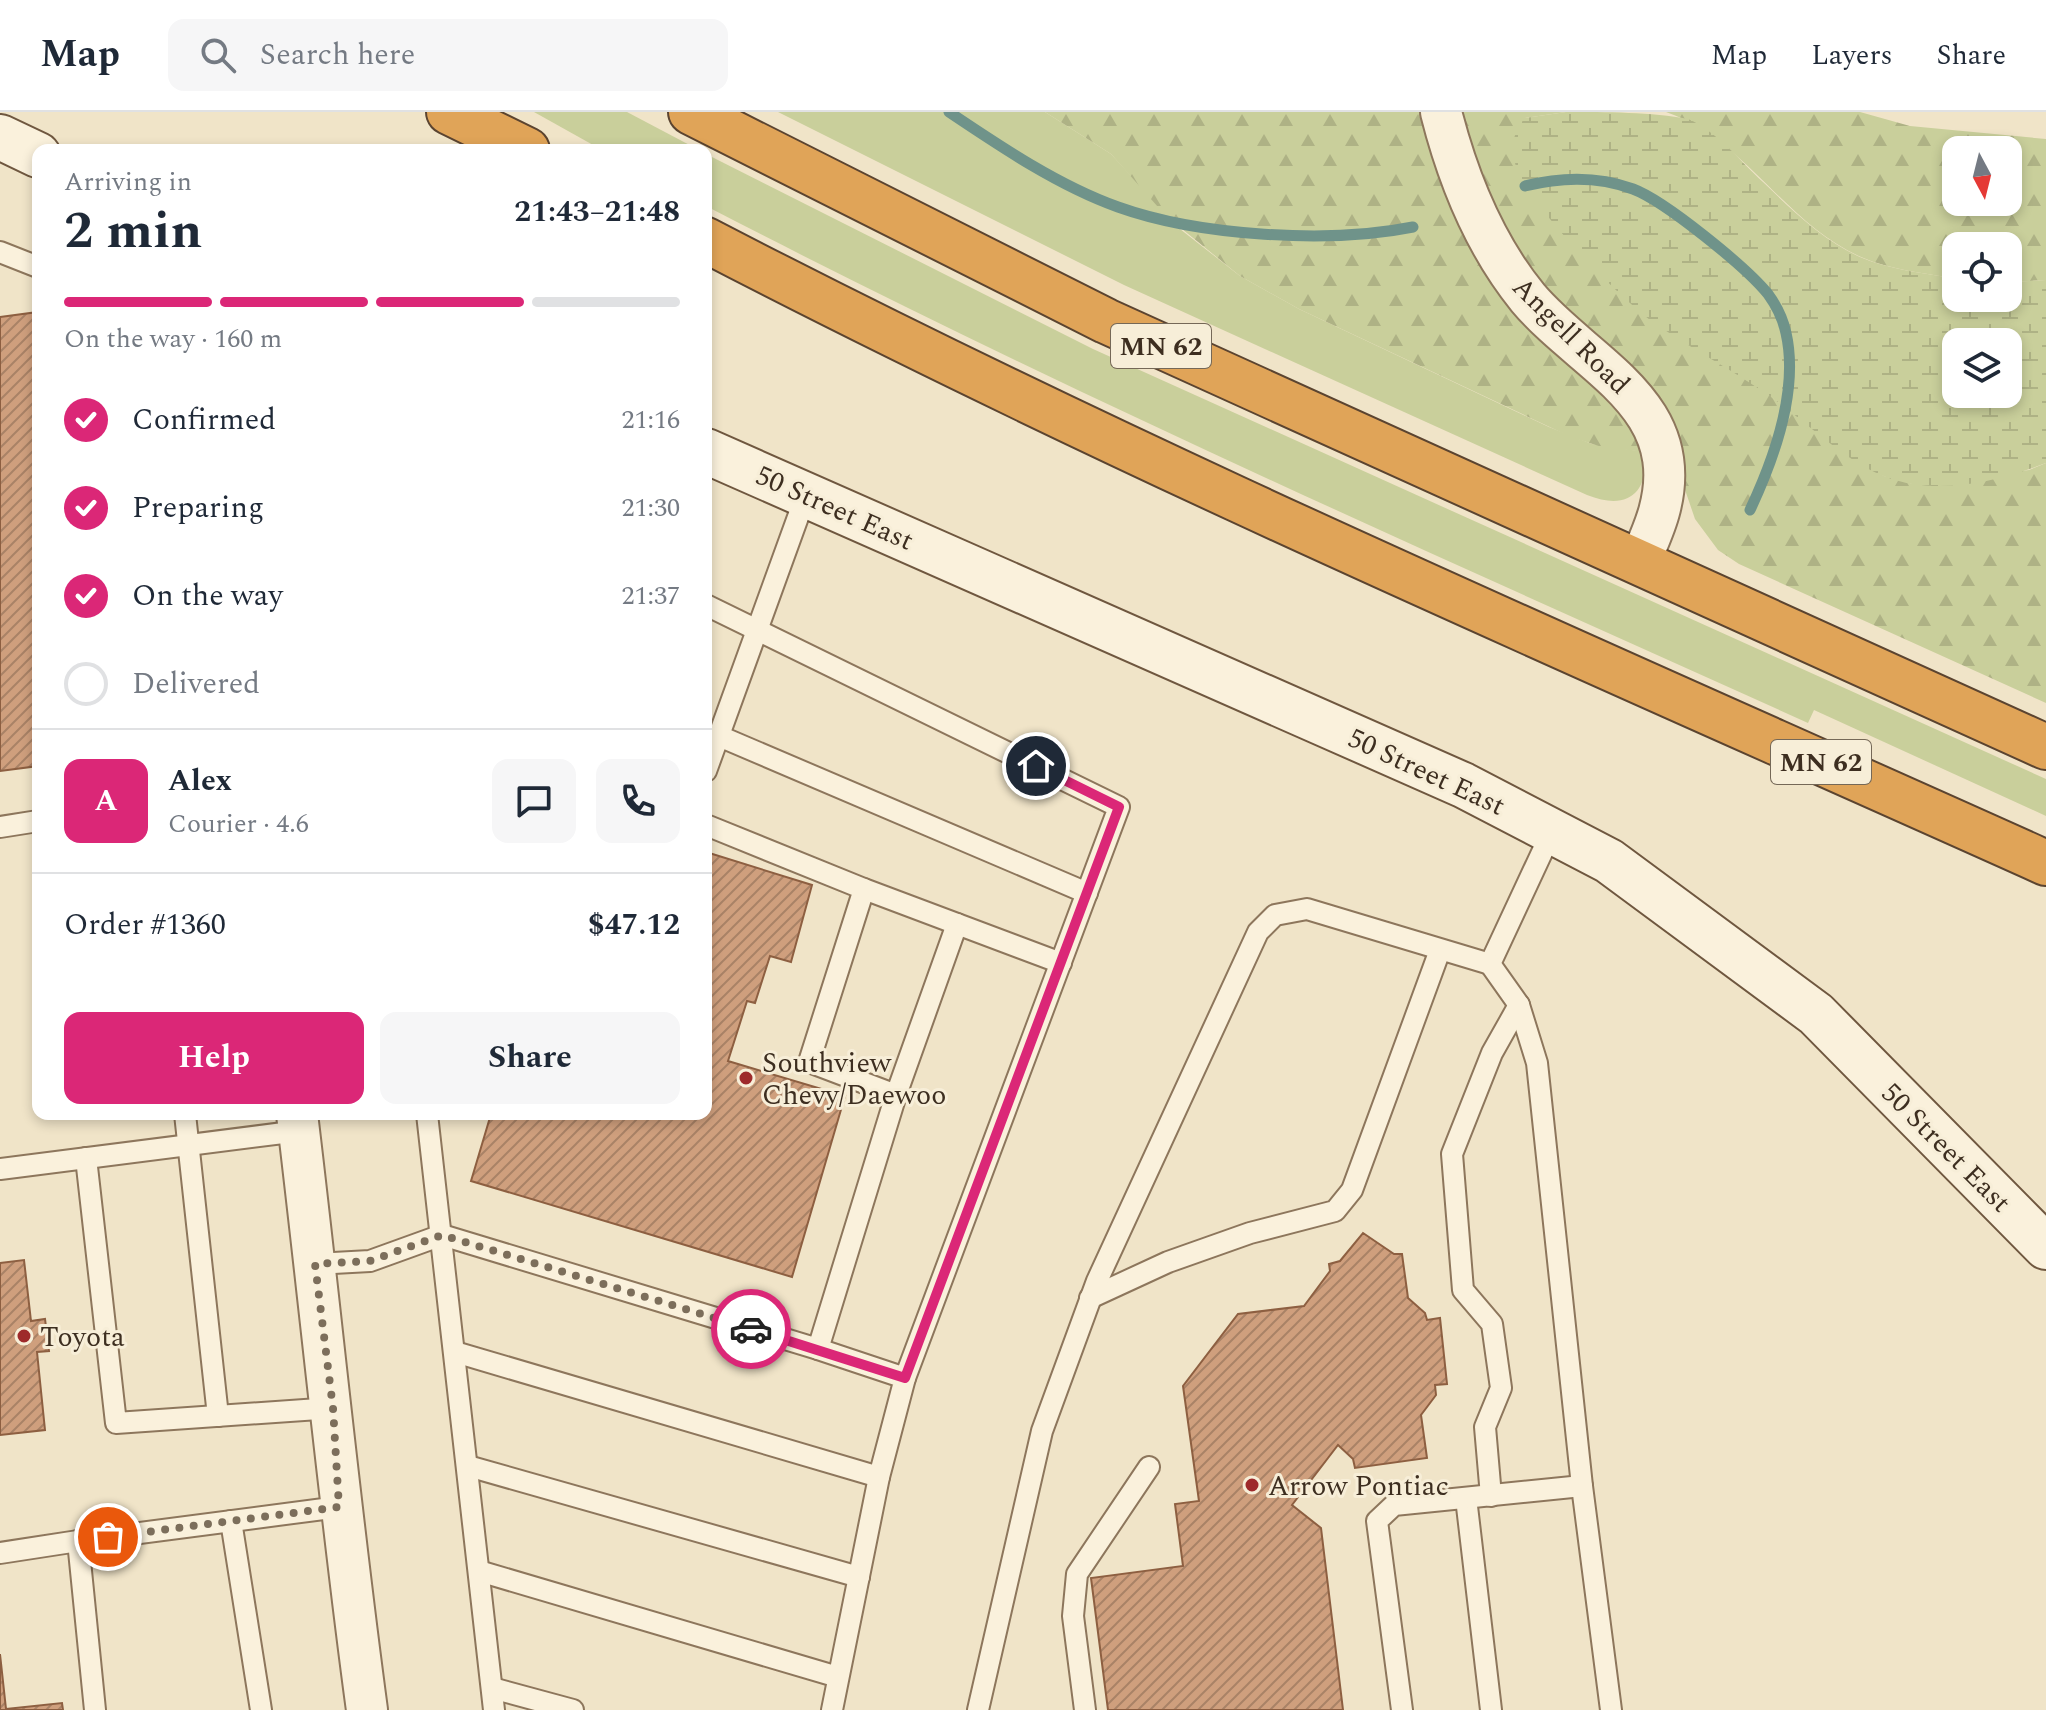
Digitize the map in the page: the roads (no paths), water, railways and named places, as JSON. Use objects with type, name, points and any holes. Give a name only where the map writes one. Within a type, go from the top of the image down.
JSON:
[{"type":"highway","points":[[449,112],[515,144]]},
{"type":"highway","points":[[469,112],[527,144]]},
{"type":"highway","name":"MN 62","points":[[691,112],[1106,321],[2046,747]]},
{"type":"highway","name":"MN 62","points":[[712,243],[946,363],[1246,504],[2046,863]]},
{"type":"street","name":"Angell Road","points":[[1441,112],[1474,209],[1503,265],[1555,327],[1629,390],[1653,424],[1662,469],[1661,501],[1639,563]]},
{"type":"street","points":[[0,137],[32,152]]},
{"type":"street","name":"50 Street East","points":[[712,454],[1463,785],[1609,861],[1816,1014],[2046,1247]]},
{"type":"street","points":[[298,1122],[333,1408],[339,1507],[367,1710]]},
{"type":"lane","points":[[0,252],[32,265]]},
{"type":"lane","points":[[712,755],[806,495]]},
{"type":"lane","points":[[712,608],[1119,807],[905,1378],[879,1477],[832,1710]]},
{"type":"lane","points":[[719,736],[1087,893]]},
{"type":"lane","points":[[0,827],[32,822]]},
{"type":"lane","points":[[712,827],[1061,963]]},
{"type":"lane","points":[[1490,964],[1552,831]]},
{"type":"lane","points":[[864,889],[809,1062],[896,1095]]},
{"type":"lane","points":[[978,1710],[1042,1431],[1090,1298],[1258,932],[1275,915],[1307,909],[1490,964],[1519,1005],[1537,1063],[1582,1486],[1611,1710]]},
{"type":"lane","points":[[818,1349],[896,1095],[957,924]]},
{"type":"lane","points":[[1090,1298],[1168,1262],[1250,1233],[1335,1211],[1352,1190],[1440,950]]},
{"type":"lane","points":[[1491,1496],[1485,1427],[1501,1388],[1492,1324],[1463,1290],[1452,1154],[1492,1053],[1519,1005]]},
{"type":"lane","points":[[185,1120],[218,1416]]},
{"type":"lane","points":[[428,1120],[494,1710]]},
{"type":"lane","points":[[0,1169],[186,1145],[298,1122]]},
{"type":"lane","points":[[86,1158],[116,1423],[333,1408]]},
{"type":"lane","points":[[315,1264],[370,1261],[442,1235],[905,1378]]},
{"type":"lane","points":[[455,1352],[879,1477]]},
{"type":"lane","points":[[468,1466],[859,1577]]},
{"type":"lane","points":[[1085,1710],[1073,1616],[1077,1574],[1149,1467]]},
{"type":"lane","points":[[1402,1710],[1377,1521],[1394,1505],[1582,1486]]},
{"type":"lane","points":[[1466,1498],[1491,1710]]},
{"type":"lane","points":[[0,1553],[339,1507]]},
{"type":"lane","points":[[231,1521],[261,1710]]},
{"type":"lane","points":[[78,1541],[95,1710]]},
{"type":"lane","points":[[479,1571],[838,1677]]},
{"type":"lane","points":[[492,1688],[573,1710]]},
{"type":"waterway","points":[[949,112],[1052,177],[1118,207],[1150,217],[1225,231],[1304,236],[1413,227]]},
{"type":"waterway","points":[[1525,186],[1579,179],[1633,189],[1704,236],[1768,294],[1785,328],[1789,378],[1782,424],[1768,469],[1750,510]]},
{"type":"place","name":"Southview Chevy/Daewoo","points":[[746,1078]]},
{"type":"place","name":"Toyota","points":[[24,1336]]},
{"type":"place","name":"Arrow Pontiac","points":[[1252,1485]]}]
